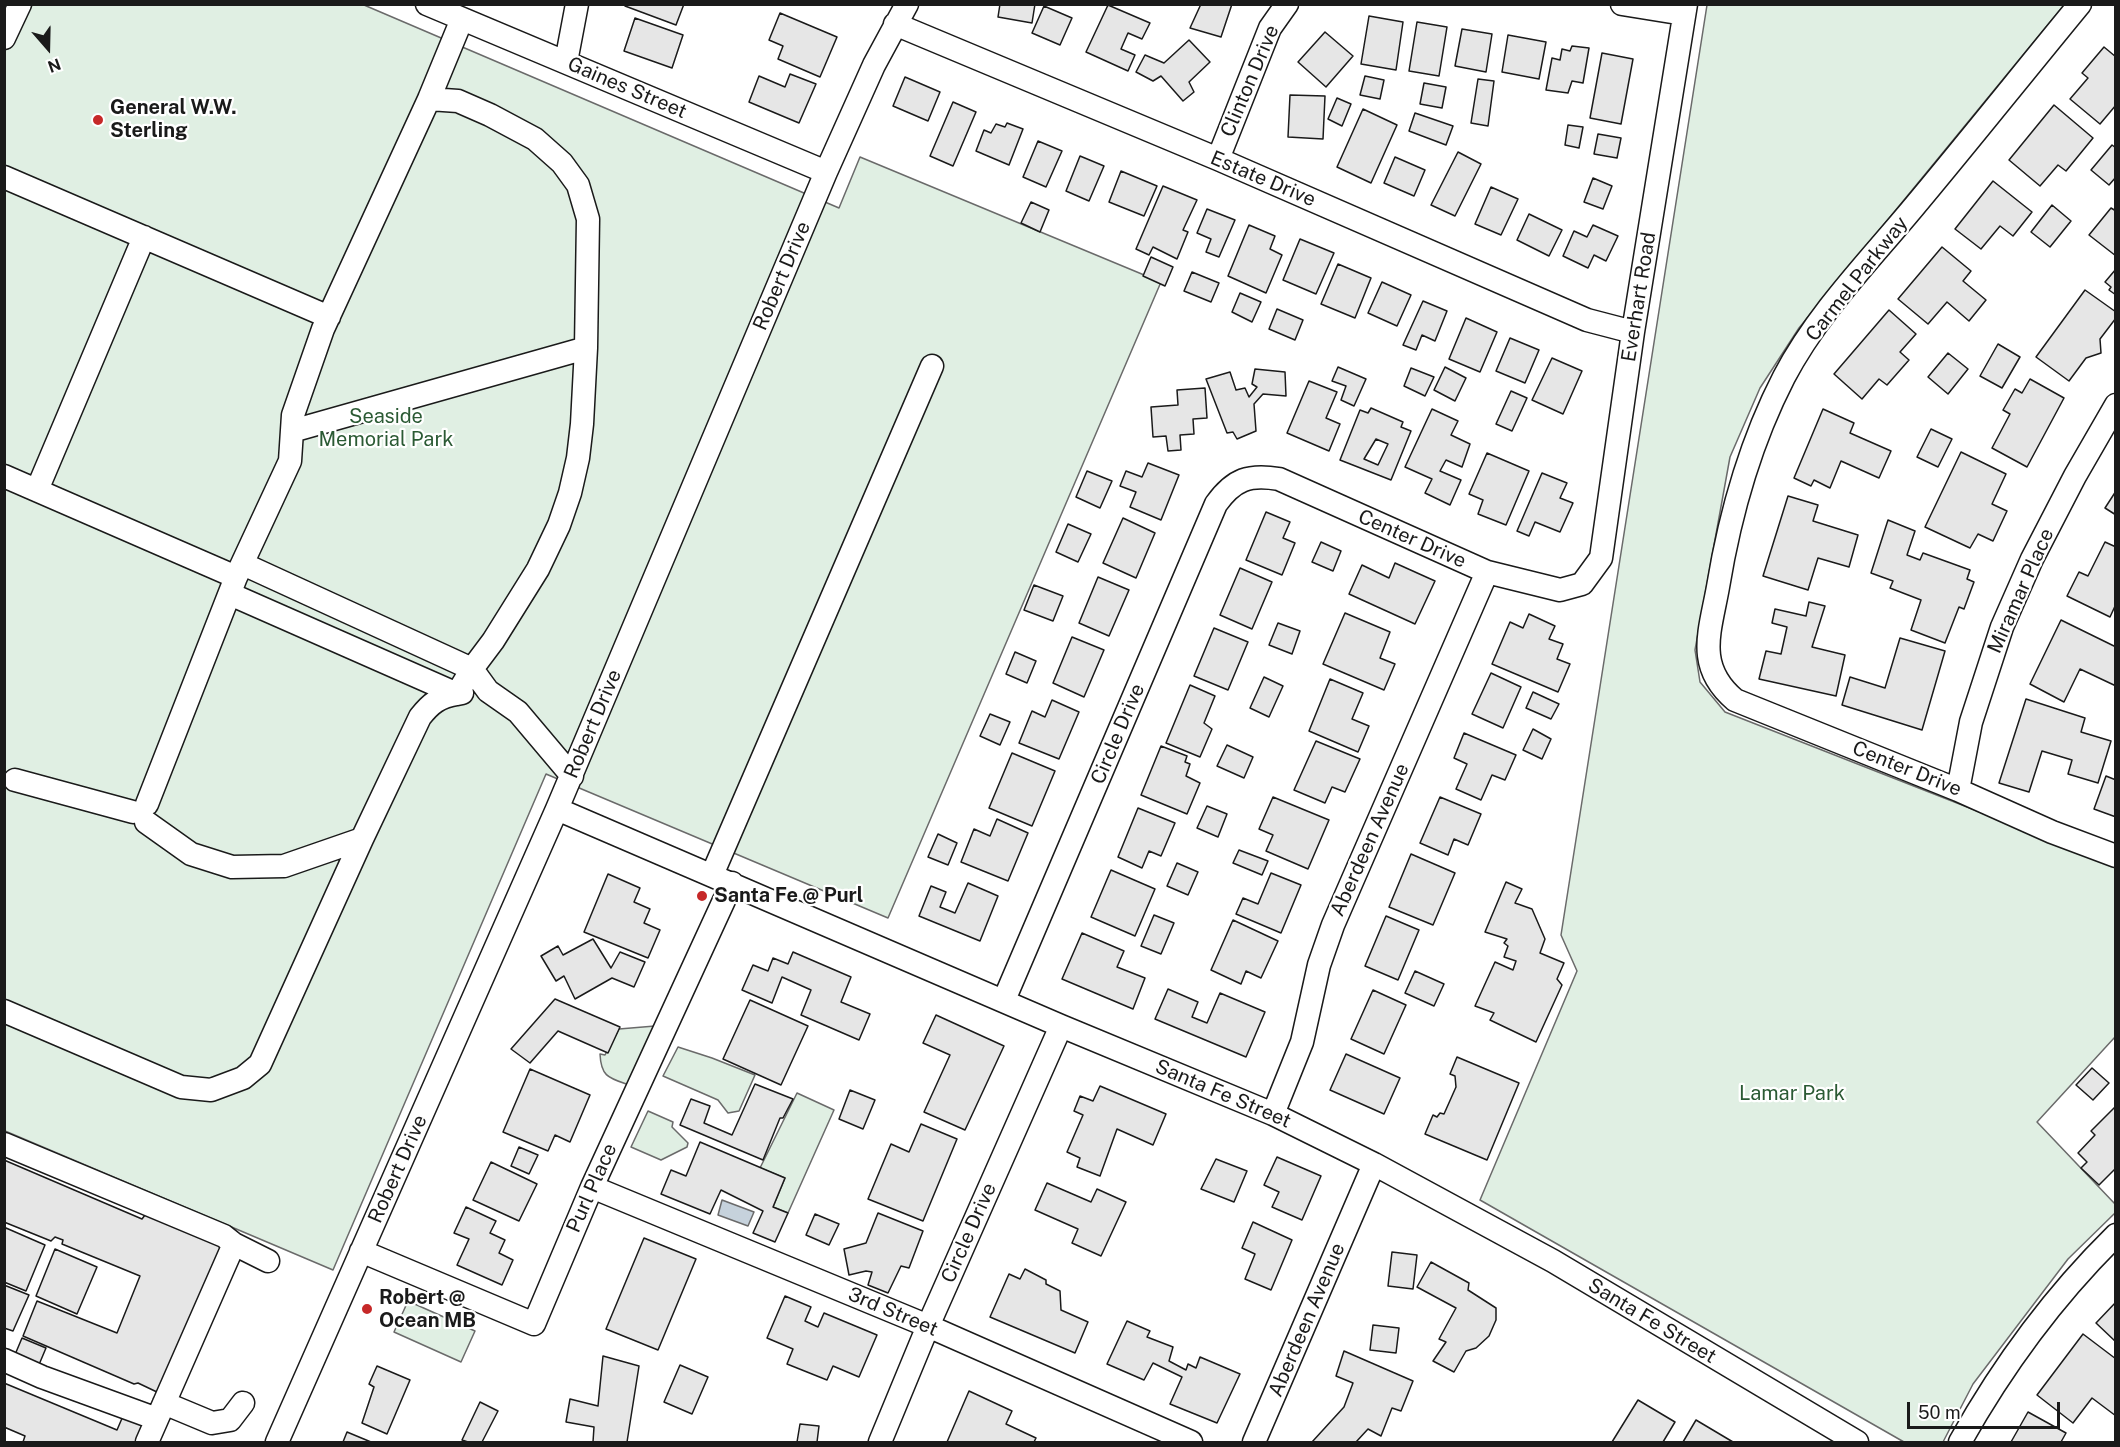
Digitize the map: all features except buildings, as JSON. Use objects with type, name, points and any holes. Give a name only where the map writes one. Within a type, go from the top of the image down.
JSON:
[{"type":"street","points":[[4,38],[20,4]]},
{"type":"street","name":"Gaines Street","points":[[427,4],[826,172]]},
{"type":"street","points":[[566,62],[577,4]]},
{"type":"street","name":"Robert Drive","points":[[277,1443],[572,776],[826,172],[874,65],[907,4]]},
{"type":"street","name":"Clinton Drive","points":[[1218,159],[1270,28],[1287,4]]},
{"type":"street","points":[[1622,4],[1685,9]]},
{"type":"street","name":"Carmel Parkway","points":[[1711,668],[1708,648],[1721,567],[1736,500],[1754,442],[1785,376],[1826,311],[2080,4]]},
{"type":"street","name":"Everhart Road","points":[[1582,584],[1600,558],[1632,332],[1685,9]]},
{"type":"street","points":[[142,813],[236,578],[290,461],[293,415],[328,317],[429,99],[462,19]]},
{"type":"street","name":"Estate Drive","points":[[895,24],[1218,159],[1587,320],[1632,332]]},
{"type":"street","points":[[429,99],[458,101],[534,139],[562,163],[578,184],[588,219],[586,348],[578,458],[570,493],[559,525],[538,569],[457,694]]},
{"type":"street","points":[[4,177],[328,317]]},
{"type":"street","points":[[38,490],[144,237]]},
{"type":"street","points":[[292,430],[586,348]]},
{"type":"street","name":"Purl Place","points":[[361,1251],[534,1323],[722,879],[932,366]]},
{"type":"street","name":"Miramar Place","points":[[1958,790],[1971,723],[2001,627],[2032,559],[2115,405]]},
{"type":"street","points":[[4,476],[236,578],[472,669],[488,691],[518,712],[572,776]]},
{"type":"street","name":"Center Drive","points":[[1245,478],[1261,476],[1279,479],[1487,572],[1560,590],[1582,584]]},
{"type":"street","name":"Circle Drive","points":[[1004,1000],[1216,504],[1227,489],[1245,478]]},
{"type":"street","name":"Aberdeen Avenue","points":[[1273,1114],[1302,1042],[1319,965],[1333,925],[1487,572]]},
{"type":"street","points":[[236,578],[457,694]]},
{"type":"street","name":"Center Drive","points":[[1711,668],[1722,689],[1735,700],[2115,856]]},
{"type":"street","points":[[4,1011],[182,1087],[211,1090],[243,1078],[260,1064],[420,717],[430,704],[441,697],[488,691]]},
{"type":"street","points":[[8,777],[142,813],[191,854],[232,867],[284,866],[362,839]]},
{"type":"street","name":"Santa Fe Street","points":[[557,809],[1061,1026],[1273,1114],[1374,1164],[1553,1261],[1857,1443]]},
{"type":"street","name":"Circle Drive","points":[[880,1443],[928,1326],[1061,1026]]},
{"type":"street","points":[[4,1144],[224,1236],[234,1244],[268,1261]]},
{"type":"street","name":"Aberdeen Avenue","points":[[1254,1443],[1374,1164]]},
{"type":"street","name":"3rd Street","points":[[592,1187],[928,1326],[1191,1443]]},
{"type":"street","points":[[1960,1443],[2017,1351],[2085,1265],[2115,1235]]},
{"type":"street","points":[[147,1443],[234,1244]]},
{"type":"street","points":[[4,1360],[42,1377],[212,1423],[230,1420],[243,1403]]},
{"type":"green space","name":"Seaside Memorial Park","points":[[4,5],[364,5],[839,208],[860,157],[1161,282],[888,918],[546,774],[333,1270],[5,1131]]},
{"type":"green space","name":"Lamar Park","points":[[1707,5],[2064,5],[1799,328],[1760,388],[1730,457],[1695,650],[1700,682],[1725,712],[2115,865],[2115,1037],[2037,1122],[2115,1204],[2115,1213],[2068,1259],[1973,1384],[1943,1442],[1904,1442],[1480,1200],[1577,971],[1561,935]]},
{"type":"green space","points":[[655,1026],[629,1085],[607,1076],[602,1068],[600,1054],[605,1055],[619,1029]]},
{"type":"green space","points":[[678,1047],[755,1075],[739,1111],[728,1113],[718,1100],[663,1076]]},
{"type":"green space","points":[[797,1093],[834,1110],[788,1213],[773,1207],[785,1178],[760,1168]]},
{"type":"green space","points":[[648,1111],[673,1122],[672,1127],[688,1143],[687,1147],[661,1160],[631,1147]]},
{"type":"green space","points":[[408,1301],[475,1331],[461,1362],[394,1332]]},
{"type":"shaded area","points":[[722,1200],[754,1212],[748,1226],[718,1215]]},
{"type":"place","name":"General W.W. Sterling","points":[[98,120]]},
{"type":"place","name":"Santa Fe @ Purl","points":[[702,896]]},
{"type":"place","name":"Robert @ Ocean MB","points":[[367,1309]]}]
